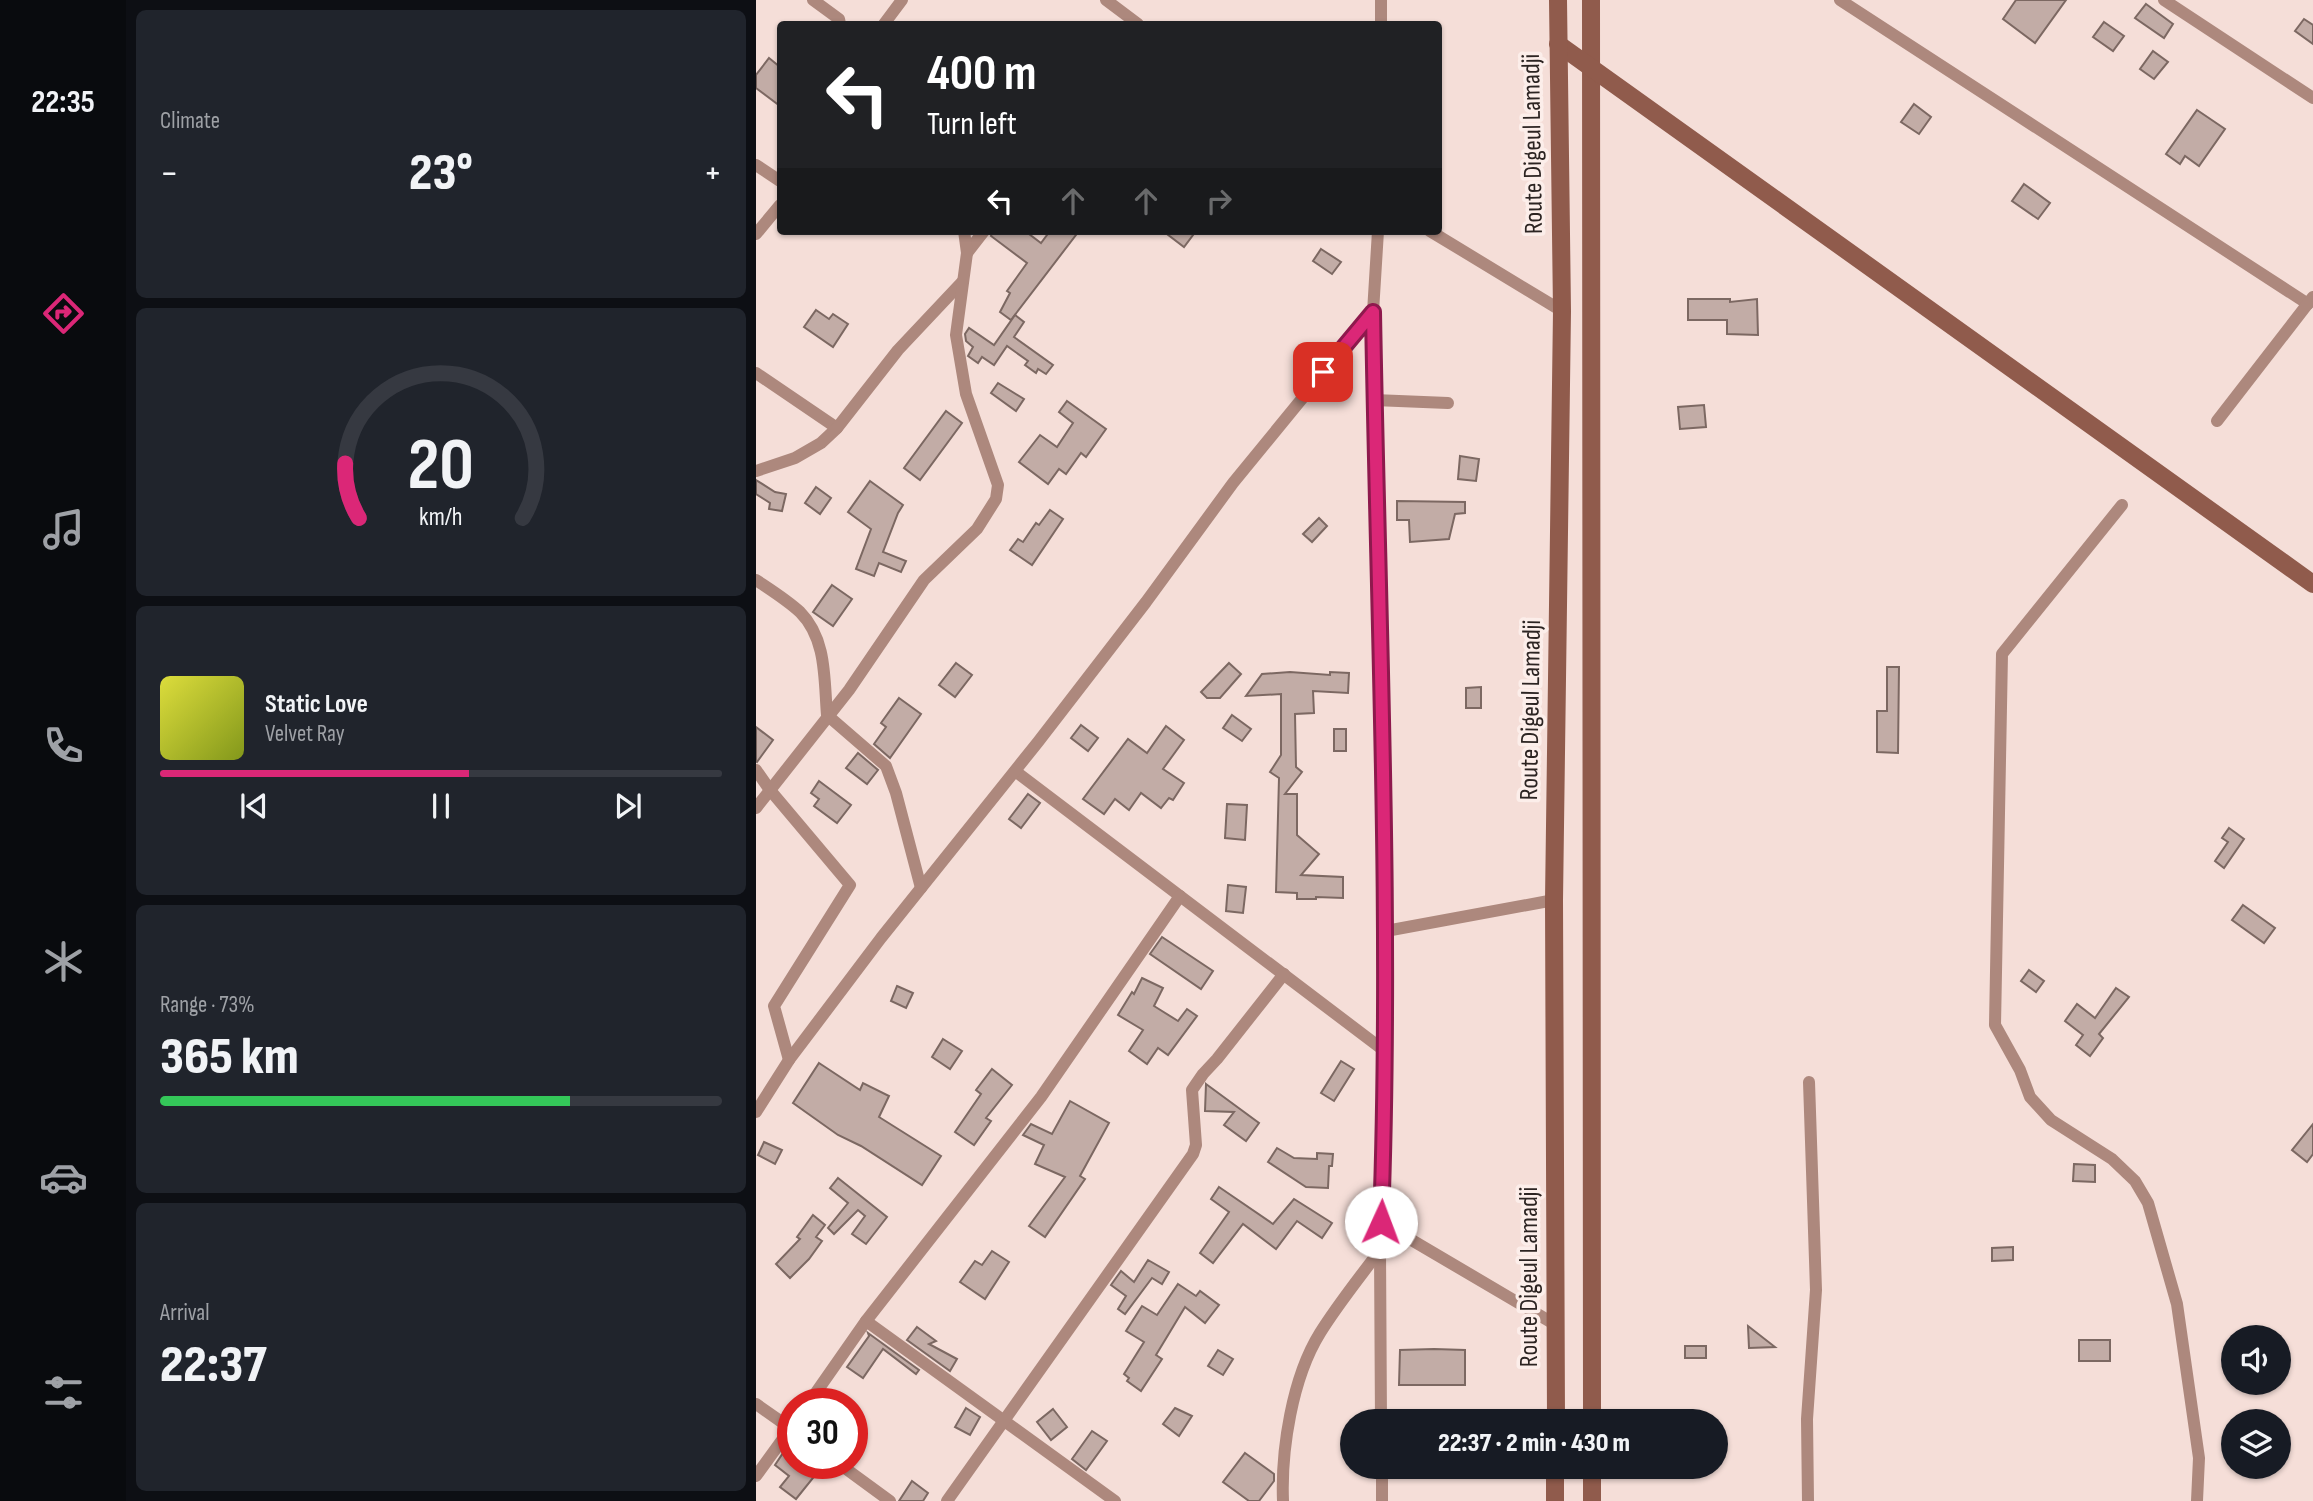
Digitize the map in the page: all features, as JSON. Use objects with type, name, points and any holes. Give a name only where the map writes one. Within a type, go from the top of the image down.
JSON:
[{"type":"main road","name":"Route Digeul Lamadji","points":[[1556,1409],[1555,900],[1562,311],[1558,0]]},
{"type":"main road","points":[[1591,0],[1592,1409]]},
{"type":"main road","points":[[1558,44],[2313,584]]},
{"type":"main road","points":[[1555,1479],[1555,1501]]},
{"type":"main road","points":[[1592,1479],[1592,1501]]},
{"type":"street","points":[[813,0],[839,21]]},
{"type":"street","points":[[886,21],[902,0]]},
{"type":"street","points":[[1106,0],[1134,21]]},
{"type":"street","points":[[1381,0],[1381,21]]},
{"type":"street","points":[[1840,0],[2311,301],[2217,421]]},
{"type":"street","points":[[2164,0],[2313,98]]},
{"type":"street","points":[[756,165],[777,179]]},
{"type":"street","points":[[756,234],[777,209]]},
{"type":"street","points":[[756,808],[849,690],[925,580],[977,528],[996,499],[998,485],[965,394],[956,335],[967,253],[965,235]]},
{"type":"street","points":[[967,253],[981,235]]},
{"type":"street","points":[[1378,235],[1373,312],[1374,400],[1386,931],[1381,1409]]},
{"type":"street","points":[[1437,235],[1562,311]]},
{"type":"street","points":[[756,471],[795,458],[821,443],[837,428],[898,350],[963,281]]},
{"type":"street","points":[[756,1112],[789,1060],[1146,602],[1233,483],[1373,312]]},
{"type":"street","points":[[756,373],[837,428]]},
{"type":"street","points":[[1374,400],[1448,403]]},
{"type":"street","points":[[2122,505],[2002,654],[1995,1024],[2020,1070],[2030,1097],[2051,1120],[2112,1159],[2135,1181],[2148,1203],[2177,1304],[2199,1458],[2197,1501]]},
{"type":"street","points":[[756,580],[792,605],[811,626],[821,646],[827,715],[886,766],[896,793],[921,888]]},
{"type":"street","points":[[756,770],[850,885],[774,1006],[789,1060]]},
{"type":"street","points":[[1015,771],[1386,1052]]},
{"type":"street","points":[[819,1388],[866,1321],[1041,1097],[1180,895]]},
{"type":"street","points":[[1386,931],[1555,900]]},
{"type":"street","points":[[947,1501],[1193,1154],[1196,1145],[1192,1090],[1284,974]]},
{"type":"street","points":[[1808,1501],[1807,1419],[1816,1290],[1809,1082]]},
{"type":"street","points":[[1381,1222],[1556,1325]]},
{"type":"street","points":[[1283,1501],[1282,1469],[1301,1374],[1319,1335],[1381,1250]]},
{"type":"street","points":[[866,1321],[1115,1501]]},
{"type":"street","points":[[756,1404],[777,1417]]},
{"type":"street","points":[[756,1476],[777,1447]]},
{"type":"street","points":[[860,1479],[890,1501]]},
{"type":"street","points":[[1382,1479],[1382,1501]]},
{"type":"building","points":[[2016,0],[2066,0],[2035,43],[2003,19]]},
{"type":"building","points":[[2146,4],[2173,24],[2164,38],[2135,18]]},
{"type":"building","points":[[2304,19],[2313,25],[2313,44],[2295,31]]},
{"type":"building","points":[[2104,22],[2124,36],[2113,51],[2093,37]]},
{"type":"building","points":[[2153,51],[2168,62],[2154,79],[2140,69]]},
{"type":"building","points":[[769,58],[777,65],[777,104],[756,88],[756,75]]},
{"type":"building","points":[[1914,104],[1931,117],[1919,134],[1901,122]]},
{"type":"building","points":[[2197,110],[2225,129],[2199,166],[2185,156],[2180,164],[2166,154]]},
{"type":"building","points":[[2024,184],[2050,203],[2038,219],[2012,201]]},
{"type":"building","points":[[1030,235],[1041,243],[1047,235],[1076,235],[1011,320],[1000,312],[1010,293],[1007,291],[1027,263],[991,236]]},
{"type":"building","points":[[1168,235],[1193,235],[1184,247]]},
{"type":"building","points":[[1321,249],[1341,262],[1332,274],[1313,261]]},
{"type":"building","points":[[1688,299],[1730,299],[1730,302],[1757,299],[1758,335],[1727,334],[1727,320],[1688,320]]},
{"type":"building","points":[[816,310],[829,319],[833,314],[848,324],[833,347],[804,327]]},
{"type":"building","points":[[1015,315],[1024,322],[1014,337],[1053,365],[1046,374],[1038,369],[1036,373],[1025,365],[1028,361],[1007,346],[994,365],[982,357],[978,363],[968,356],[973,347],[966,341],[965,334],[969,328],[994,345]]},
{"type":"building","points":[[998,383],[1024,399],[1016,411],[991,393]]},
{"type":"building","points":[[1067,401],[1106,429],[1086,457],[1081,453],[1066,474],[1059,469],[1048,484],[1019,462],[1040,435],[1057,447],[1073,423],[1059,412]]},
{"type":"building","points":[[1704,405],[1706,427],[1680,429],[1678,407]]},
{"type":"building","points":[[946,411],[962,423],[920,480],[904,468]]},
{"type":"building","points":[[1460,456],[1479,459],[1476,481],[1458,479]]},
{"type":"building","points":[[756,480],[775,492],[786,494],[782,511],[769,509],[770,503],[756,494]]},
{"type":"building","points":[[870,481],[903,505],[883,552],[906,561],[901,572],[879,563],[874,576],[856,569],[871,529],[848,512]]},
{"type":"building","points":[[816,487],[831,498],[820,514],[805,503]]},
{"type":"building","points":[[1397,501],[1465,502],[1465,513],[1455,514],[1449,539],[1410,542],[1409,520],[1397,520]]},
{"type":"building","points":[[1050,510],[1063,519],[1032,565],[1010,550],[1018,539],[1023,542],[1036,523],[1039,525]]},
{"type":"building","points":[[1319,518],[1327,526],[1312,542],[1303,534]]},
{"type":"building","points":[[832,585],[852,599],[833,626],[813,612]]},
{"type":"building","points":[[956,663],[972,675],[955,697],[939,685]]},
{"type":"building","points":[[1229,663],[1241,674],[1220,698],[1207,698],[1201,692]]},
{"type":"building","points":[[1887,667],[1899,667],[1898,753],[1877,752],[1877,711],[1887,711]]},
{"type":"building","points":[[1290,672],[1330,675],[1330,672],[1349,673],[1348,693],[1313,691],[1314,713],[1295,714],[1296,767],[1302,772],[1285,794],[1297,794],[1297,835],[1319,854],[1301,875],[1343,877],[1343,898],[1297,899],[1297,893],[1276,892],[1279,778],[1270,772],[1281,755],[1281,694],[1246,696],[1262,674]]},
{"type":"building","points":[[1481,687],[1481,708],[1466,708],[1466,688]]},
{"type":"building","points":[[899,698],[921,714],[890,758],[874,744],[886,727],[881,723]]},
{"type":"building","points":[[1232,715],[1251,729],[1242,741],[1223,728]]},
{"type":"building","points":[[1081,725],[1098,738],[1088,751],[1071,738]]},
{"type":"building","points":[[1166,726],[1184,740],[1163,769],[1184,783],[1173,800],[1169,798],[1161,808],[1141,793],[1129,810],[1115,799],[1104,814],[1083,799],[1128,739],[1147,753]]},
{"type":"building","points":[[756,727],[773,740],[757,762],[756,761]]},
{"type":"building","points":[[1334,729],[1346,729],[1346,751],[1334,751]]},
{"type":"building","points":[[858,753],[878,770],[867,784],[846,768]]},
{"type":"building","points":[[819,781],[851,805],[837,823],[814,806],[819,799],[811,793]]},
{"type":"building","points":[[1028,794],[1040,803],[1021,828],[1009,819]]},
{"type":"building","points":[[1227,804],[1247,805],[1245,840],[1225,838]]},
{"type":"building","points":[[2229,828],[2244,839],[2224,868],[2215,861],[2228,842],[2222,838]]},
{"type":"building","points":[[1228,885],[1246,887],[1243,913],[1226,911]]},
{"type":"building","points":[[2243,905],[2275,928],[2264,943],[2232,920]]},
{"type":"building","points":[[1162,937],[1213,971],[1201,989],[1150,954]]},
{"type":"building","points":[[2029,970],[2044,981],[2036,992],[2021,981]]},
{"type":"building","points":[[1142,978],[1163,988],[1154,1006],[1178,1021],[1187,1009],[1197,1016],[1168,1055],[1158,1048],[1147,1064],[1129,1051],[1143,1030],[1118,1015]]},
{"type":"building","points":[[897,986],[913,993],[906,1008],[891,1001]]},
{"type":"building","points":[[2116,988],[2129,997],[2099,1034],[2103,1038],[2090,1056],[2076,1045],[2083,1035],[2065,1021],[2077,1004],[2095,1018]]},
{"type":"building","points":[[943,1039],[962,1051],[950,1069],[932,1057]]},
{"type":"building","points":[[1341,1061],[1354,1069],[1334,1101],[1321,1093]]},
{"type":"building","points":[[819,1063],[860,1090],[863,1083],[889,1096],[879,1117],[941,1156],[922,1185],[861,1146],[838,1135],[793,1103]]},
{"type":"building","points":[[992,1069],[1012,1085],[986,1118],[991,1121],[974,1145],[955,1132],[981,1094],[976,1090]]},
{"type":"building","points":[[1206,1084],[1259,1123],[1246,1141],[1224,1125],[1234,1112],[1205,1111]]},
{"type":"building","points":[[1070,1101],[1109,1123],[1080,1176],[1085,1179],[1045,1237],[1029,1226],[1065,1177],[1035,1164],[1044,1145],[1023,1135],[1031,1124],[1052,1134]]},
{"type":"building","points":[[2313,1124],[2313,1154],[2307,1162],[2292,1150]]},
{"type":"building","points":[[764,1142],[782,1150],[775,1164],[758,1155]]},
{"type":"building","points":[[1277,1148],[1294,1158],[1317,1159],[1317,1153],[1333,1154],[1332,1166],[1329,1166],[1328,1188],[1306,1187],[1268,1162]]},
{"type":"building","points":[[2074,1164],[2095,1165],[2095,1182],[2073,1181]]},
{"type":"building","points":[[838,1178],[887,1217],[866,1244],[852,1234],[865,1216],[858,1210],[834,1234],[828,1228],[848,1203],[830,1188]]},
{"type":"building","points":[[1219,1187],[1273,1224],[1294,1199],[1332,1223],[1322,1238],[1297,1221],[1276,1249],[1243,1224],[1213,1263],[1200,1253],[1229,1212],[1211,1199]]},
{"type":"building","points":[[813,1215],[825,1225],[816,1237],[822,1241],[790,1278],[776,1264],[800,1239],[797,1237]]},
{"type":"building","points":[[2013,1247],[2013,1260],[1992,1261],[1992,1248]]},
{"type":"building","points":[[992,1251],[1009,1262],[985,1299],[960,1282],[975,1261],[982,1265]]},
{"type":"building","points":[[1148,1260],[1169,1272],[1162,1284],[1152,1278],[1125,1314],[1118,1309],[1126,1296],[1111,1285],[1121,1271],[1134,1282]]},
{"type":"building","points":[[1178,1284],[1196,1296],[1200,1291],[1219,1305],[1205,1323],[1185,1307],[1156,1355],[1162,1359],[1141,1391],[1127,1381],[1129,1378],[1124,1374],[1144,1342],[1126,1331],[1142,1306],[1157,1315]]},
{"type":"building","points":[[1748,1326],[1775,1347],[1749,1348]]},
{"type":"building","points":[[917,1327],[936,1341],[929,1344],[957,1359],[950,1371],[907,1340]]},
{"type":"building","points":[[868,1333],[919,1370],[916,1374],[883,1349],[863,1378],[847,1367],[869,1336]]},
{"type":"building","points":[[2079,1340],[2110,1340],[2110,1361],[2079,1361]]},
{"type":"building","points":[[1685,1346],[1706,1346],[1706,1358],[1685,1358]]},
{"type":"building","points":[[1218,1350],[1233,1359],[1223,1375],[1208,1366]]},
{"type":"building","points":[[1400,1350],[1465,1350],[1465,1385],[1399,1385]]},
{"type":"building","points":[[966,1408],[980,1417],[970,1435],[955,1427]]},
{"type":"building","points":[[1175,1408],[1192,1416],[1179,1436],[1163,1424]]},
{"type":"building","points":[[1053,1409],[1067,1427],[1051,1440],[1037,1422]]},
{"type":"building","points":[[1092,1431],[1107,1441],[1086,1470],[1072,1459]]},
{"type":"building","points":[[1245,1453],[1274,1474],[1274,1481],[1259,1501],[1249,1501],[1223,1482]]},
{"type":"building","points":[[787,1479],[812,1479],[796,1499],[780,1487]]},
{"type":"building","points":[[912,1481],[928,1493],[923,1501],[899,1501]]},
{"type":"route","points":[[1323,372],[1373,312],[1386,931],[1381,1222]]}]
